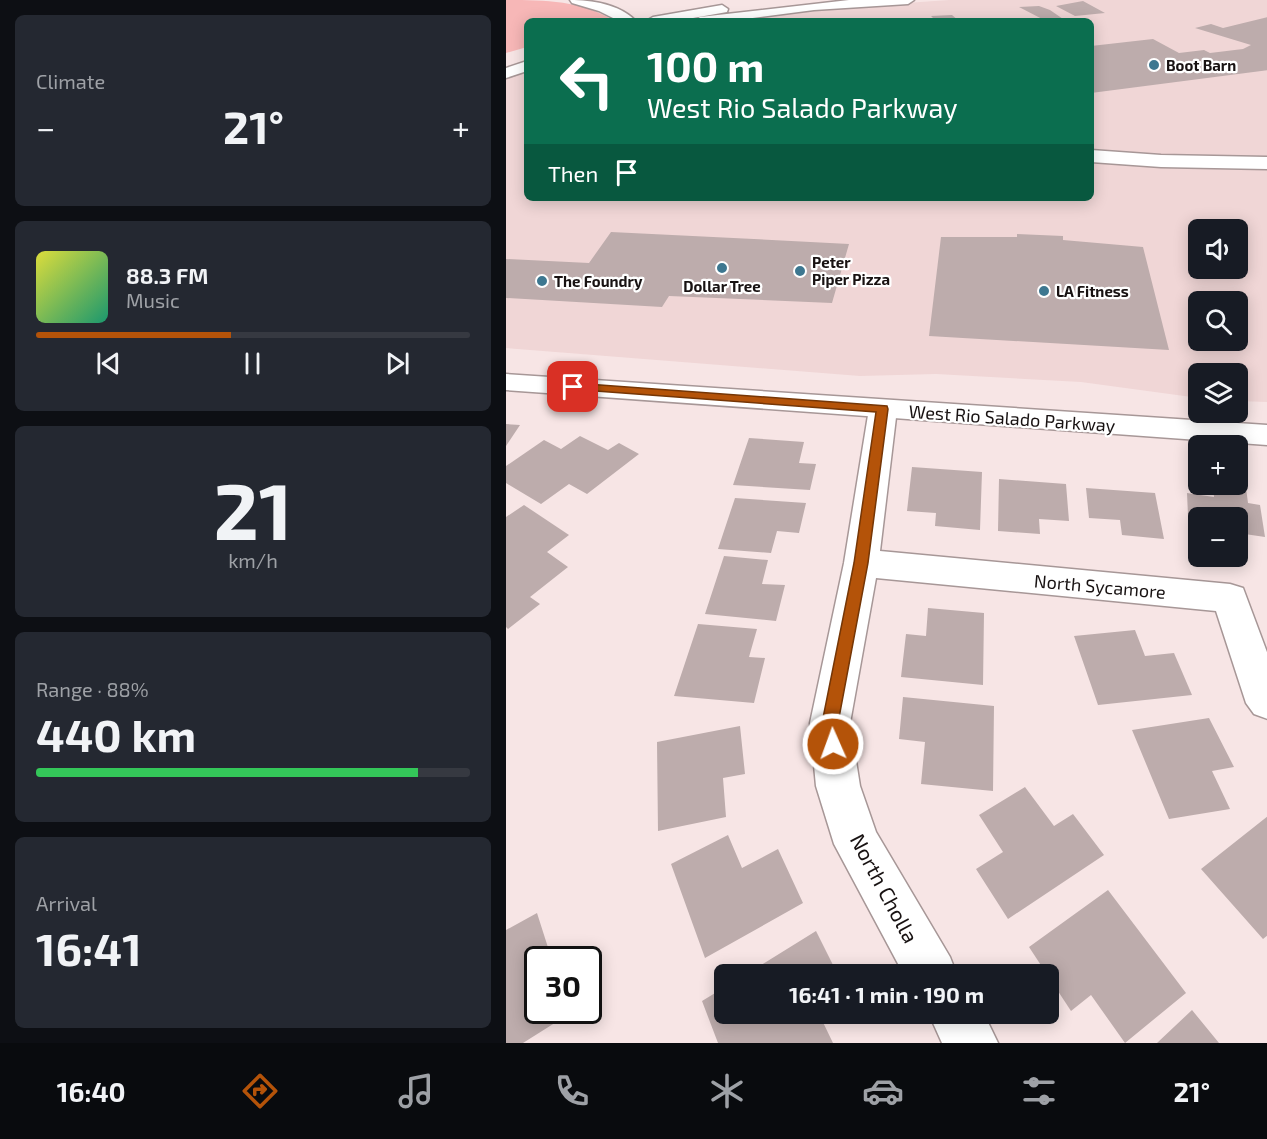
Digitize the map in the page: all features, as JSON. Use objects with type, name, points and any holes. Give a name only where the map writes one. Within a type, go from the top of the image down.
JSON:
[{"type":"main road","points":[[576,0],[604,8],[623,18]]},
{"type":"main road","points":[[672,18],[735,8],[855,0]]},
{"type":"main road","points":[[718,18],[809,3],[908,0]]},
{"type":"main road","points":[[506,59],[524,53]]},
{"type":"main road","points":[[506,73],[524,67]]},
{"type":"main road","points":[[1094,156],[1162,161],[1268,163]]},
{"type":"main road","name":"West Rio Salado Parkway","points":[[506,382],[1268,435]]},
{"type":"main road","name":"North Cholla","points":[[882,409],[861,563],[830,723],[838,786],[857,844],[926,964]]},
{"type":"main road","name":"North Sycamore","points":[[861,563],[1230,598],[1260,691],[1268,701]]},
{"type":"main road","points":[[961,1024],[971,1043]]},
{"type":"shaded area","points":[[506,0],[548,1],[576,5],[609,18],[524,18],[524,48],[506,53]]},
{"type":"shaded area","points":[[949,0],[1267,0],[1267,402],[1248,401],[1248,363],[1188,363],[1188,397],[1081,382],[936,374],[860,376],[506,348],[506,79],[524,73],[524,201],[1094,201],[1094,18],[744,18],[807,10]]},
{"type":"building","points":[[1083,1],[1105,13],[1075,16],[1056,6]]},
{"type":"building","points":[[1039,6],[1062,18],[1040,18],[1019,7]]},
{"type":"building","points":[[952,15],[956,18],[933,18],[931,16]]},
{"type":"building","points":[[1268,17],[1268,70],[1094,93],[1094,46],[1153,39],[1179,53],[1204,50],[1210,53],[1243,49],[1251,45],[1195,28],[1211,24],[1223,28]]},
{"type":"building","points":[[611,232],[849,244],[832,303],[669,296],[662,307],[506,298],[506,259],[589,263]]},
{"type":"building","name":"LA Fitness","points":[[1017,234],[1063,236],[1063,240],[1143,247],[1169,350],[929,336],[941,237],[1017,237]]},
{"type":"building","points":[[506,424],[520,425],[506,446]]},
{"type":"building","points":[[580,436],[608,450],[619,443],[639,454],[587,494],[569,484],[541,504],[506,483],[506,466],[544,440],[561,449]]},
{"type":"building","points":[[749,438],[804,442],[799,463],[816,464],[810,490],[733,485]]},
{"type":"building","points":[[912,467],[982,472],[980,530],[935,526],[936,513],[907,511]]},
{"type":"building","points":[[999,479],[1066,484],[1069,521],[1039,519],[1040,534],[998,531]]},
{"type":"building","points":[[1086,488],[1155,493],[1164,539],[1122,535],[1120,520],[1089,518]]},
{"type":"building","points":[[1187,493],[1188,495],[1214,497],[1214,495],[1247,495],[1248,503],[1260,505],[1265,537],[1248,534],[1248,507],[1188,507],[1188,515]]},
{"type":"building","points":[[735,498],[806,503],[799,533],[777,531],[771,553],[718,549]]},
{"type":"building","points":[[524,505],[569,535],[547,552],[568,567],[530,597],[540,604],[508,629],[506,627],[506,517]]},
{"type":"building","points":[[724,556],[768,560],[762,584],[785,585],[776,621],[705,614]]},
{"type":"building","points":[[928,608],[984,613],[983,685],[901,677],[906,634],[926,636]]},
{"type":"building","points":[[698,624],[757,629],[749,657],[765,658],[754,703],[674,696]]},
{"type":"building","points":[[1135,630],[1145,656],[1174,653],[1192,695],[1098,705],[1074,636]]},
{"type":"building","points":[[903,697],[994,706],[993,791],[921,784],[925,742],[899,739]]},
{"type":"building","points":[[1209,718],[1234,767],[1212,771],[1230,809],[1169,819],[1132,730]]},
{"type":"building","points":[[740,726],[745,774],[723,778],[726,817],[658,831],[657,742]]},
{"type":"building","points":[[1025,787],[1054,826],[1073,814],[1104,855],[1008,919],[976,869],[1003,852],[979,815]]},
{"type":"building","points":[[1268,816],[1268,935],[1263,939],[1201,869]]},
{"type":"building","points":[[728,835],[742,868],[778,849],[803,903],[705,958],[671,864]]},
{"type":"building","points":[[1108,890],[1186,993],[1125,1043],[1091,995],[1071,1011],[1059,993],[1059,964],[1040,964],[1029,947]]},
{"type":"building","points":[[537,913],[548,946],[524,946],[524,1024],[553,1024],[523,1043],[506,1043],[506,930]]},
{"type":"building","points":[[816,931],[832,964],[763,964]]},
{"type":"building","points":[[714,994],[714,1024],[824,1024],[833,1043],[718,1043],[702,1001]]},
{"type":"building","points":[[1192,1010],[1219,1043],[1157,1043]]},
{"type":"place","name":"Boot Barn","points":[[1154,65]]},
{"type":"place","name":"Dollar Tree","points":[[722,268]]},
{"type":"place","name":"Peter Piper Pizza","points":[[800,271]]},
{"type":"place","name":"The Foundry","points":[[542,281]]},
{"type":"place","name":"LA Fitness","points":[[1044,291]]},
{"type":"route","points":[[573,387],[882,409],[861,563],[830,723],[833,744]]}]
